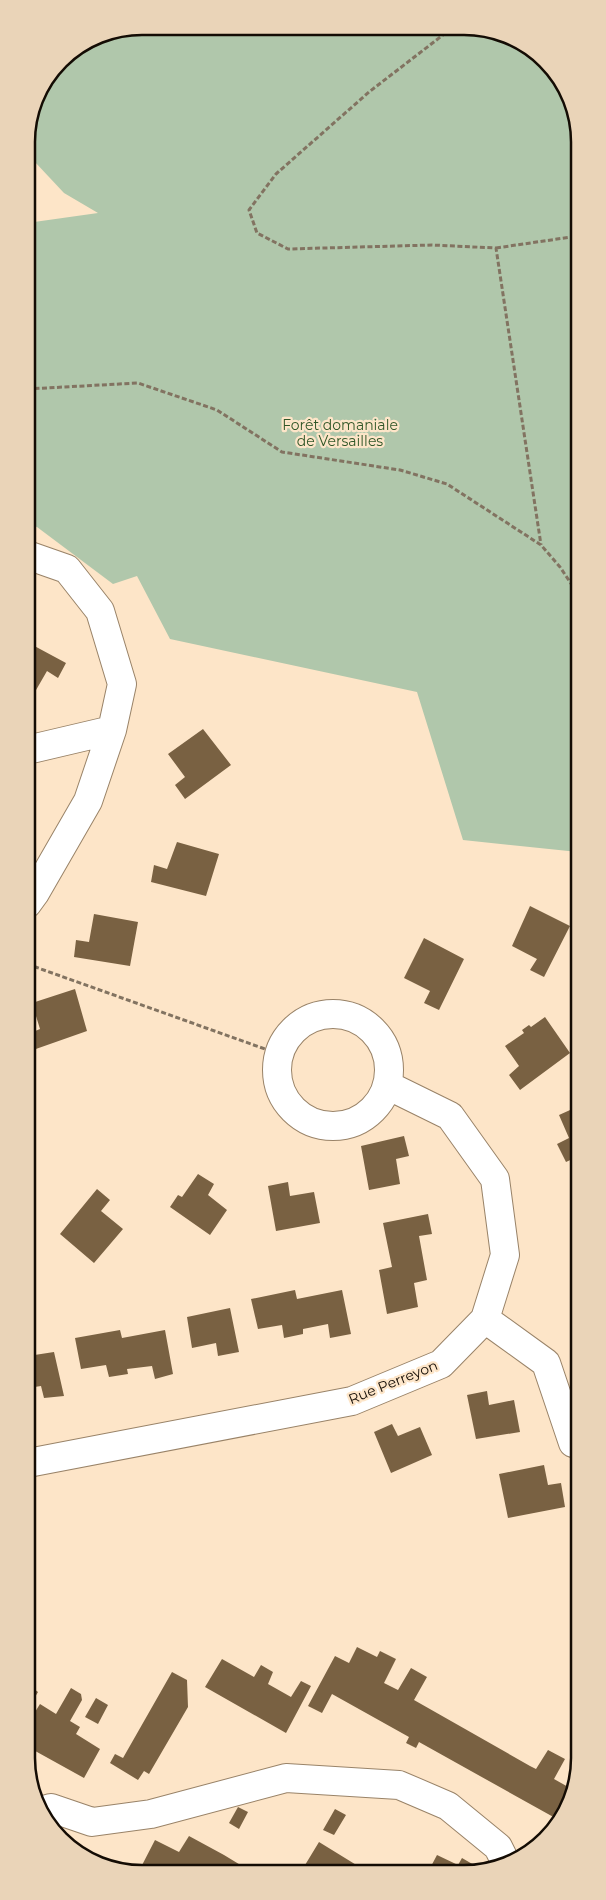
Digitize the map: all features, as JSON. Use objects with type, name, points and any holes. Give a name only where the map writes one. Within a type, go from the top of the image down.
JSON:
[{"type":"street","points":[[35,557],[66,569],[100,611],[122,684],[112,730],[88,801],[35,894]]},
{"type":"street","points":[[35,748],[112,730]]},
{"type":"street","points":[[339,1014],[358,1019],[373,1031],[384,1047],[389,1066],[387,1085],[380,1101],[368,1114],[352,1122],[335,1126],[317,1124],[301,1116],[288,1104],[280,1089],[277,1072],[279,1054],[288,1036],[302,1023],[320,1015],[339,1014]]},
{"type":"street","name":"Rue Perreyon","points":[[35,1462],[352,1401],[441,1364],[484,1319],[505,1255],[495,1179],[450,1116],[387,1085]]},
{"type":"street","points":[[484,1319],[546,1363],[571,1437]]},
{"type":"street","points":[[48,1809],[51,1808],[92,1822],[151,1814],[286,1778],[399,1785],[448,1806],[498,1848],[503,1858]]},
{"type":"path","points":[[443,35],[369,92],[276,174],[249,210],[257,233],[288,249],[432,245],[496,248],[571,237]]},
{"type":"path","points":[[496,248],[541,545]]},
{"type":"path","points":[[35,389],[138,383],[217,410],[282,452],[400,470],[447,484],[541,545],[571,584]]},
{"type":"path","points":[[35,967],[279,1054]]},
{"type":"green space","name":"Forêt domaniale de Versailles","points":[[135,35],[478,36],[511,46],[529,57],[549,77],[563,101],[569,121],[571,142],[571,851],[463,840],[417,692],[170,639],[137,576],[113,584],[35,527],[35,222],[98,213],[64,193],[35,162],[35,135],[41,108],[49,89],[66,66],[89,49],[121,37]]},
{"type":"building","points":[[35,646],[66,663],[58,678],[47,671],[35,692]]},
{"type":"building","points":[[203,729],[231,765],[185,799],[175,785],[185,777],[168,754]]},
{"type":"building","points":[[177,842],[219,854],[206,896],[151,882],[154,865],[167,869]]},
{"type":"building","points":[[530,906],[570,926],[544,977],[530,970],[537,959],[512,946]]},
{"type":"building","points":[[94,914],[138,922],[130,966],[74,957],[76,940],[89,942]]},
{"type":"building","points":[[424,938],[464,959],[439,1010],[424,1003],[430,991],[404,978]]},
{"type":"building","points":[[75,989],[87,1031],[35,1049],[35,1031],[40,1029],[35,1013],[35,1002]]},
{"type":"building","points":[[545,1017],[570,1053],[520,1090],[509,1075],[519,1066],[505,1046],[524,1033],[522,1030],[529,1025],[531,1027]]},
{"type":"building","points":[[571,1110],[571,1160],[566,1162],[557,1144],[569,1138],[559,1115]]},
{"type":"building","points":[[404,1136],[409,1156],[396,1159],[400,1184],[369,1190],[361,1146]]},
{"type":"building","points":[[198,1174],[214,1184],[208,1195],[227,1210],[210,1235],[170,1207],[178,1195],[182,1197]]},
{"type":"building","points":[[288,1182],[290,1196],[314,1192],[320,1223],[276,1231],[268,1186]]},
{"type":"building","points":[[97,1189],[110,1200],[101,1211],[123,1229],[94,1263],[60,1234]]},
{"type":"building","points":[[428,1214],[432,1234],[419,1236],[427,1280],[414,1283],[418,1307],[387,1314],[379,1270],[392,1267],[383,1223]]},
{"type":"building","points":[[295,1290],[297,1299],[342,1290],[351,1334],[330,1338],[328,1324],[303,1329],[303,1334],[284,1338],[282,1325],[258,1329],[251,1299]]},
{"type":"building","points":[[230,1308],[239,1352],[218,1356],[216,1343],[192,1348],[187,1317]]},
{"type":"building","points":[[120,1330],[122,1338],[165,1330],[173,1374],[155,1379],[152,1366],[127,1369],[128,1374],[109,1377],[106,1365],[81,1369],[75,1338]]},
{"type":"building","points":[[54,1352],[64,1396],[44,1398],[41,1386],[35,1387],[35,1355]]},
{"type":"building","points":[[487,1391],[489,1405],[514,1400],[520,1432],[476,1439],[467,1395]]},
{"type":"building","points":[[392,1424],[398,1436],[420,1427],[432,1455],[391,1473],[374,1432]]},
{"type":"building","points":[[544,1465],[548,1485],[561,1483],[565,1507],[508,1518],[499,1474]]},
{"type":"building","points":[[357,1647],[377,1657],[380,1651],[396,1659],[384,1683],[398,1690],[411,1668],[427,1677],[414,1700],[536,1769],[548,1750],[565,1759],[554,1779],[567,1786],[563,1799],[553,1817],[419,1742],[416,1748],[406,1743],[409,1737],[332,1694],[322,1713],[308,1706],[335,1656],[349,1663]]},
{"type":"building","points":[[222,1659],[254,1677],[261,1665],[273,1672],[268,1684],[291,1697],[301,1681],[311,1686],[286,1733],[205,1687]]},
{"type":"building","points":[[172,1672],[187,1680],[188,1707],[149,1774],[144,1771],[138,1780],[110,1763],[115,1754],[123,1758]]},
{"type":"building","points":[[71,1688],[81,1694],[82,1700],[70,1721],[80,1727],[76,1734],[100,1749],[84,1778],[35,1751],[35,1712],[40,1704],[56,1714]]},
{"type":"building","points":[[96,1698],[108,1705],[98,1724],[85,1717]]},
{"type":"building","points":[[238,1807],[248,1812],[239,1829],[229,1823]]},
{"type":"building","points":[[335,1809],[346,1815],[334,1835],[323,1830]]},
{"type":"building","points":[[189,1836],[240,1865],[142,1865],[155,1840],[179,1852]]},
{"type":"building","points":[[319,1842],[357,1865],[305,1865]]},
{"type":"building","points":[[437,1855],[458,1865],[432,1865]]},
{"type":"building","points":[[462,1858],[473,1865],[458,1865]]}]
